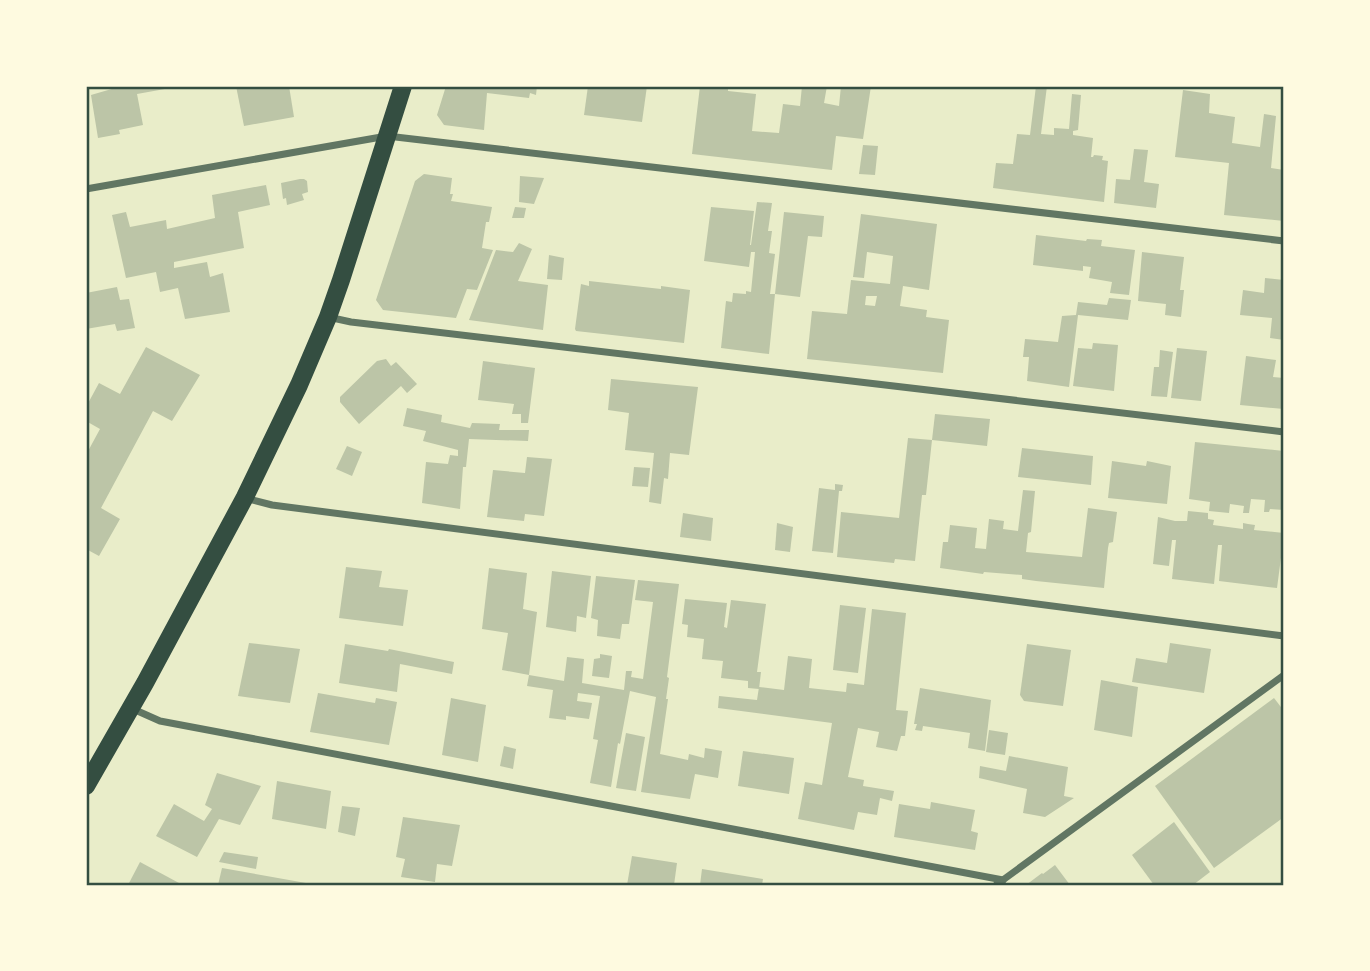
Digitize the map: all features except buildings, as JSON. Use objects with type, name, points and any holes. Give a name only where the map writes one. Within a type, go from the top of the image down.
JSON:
[{"type":"main road","points":[[86,786],[245,497],[299,385],[328,317],[403,86]]},
{"type":"street","points":[[86,189],[387,136],[1284,241]]},
{"type":"street","points":[[328,317],[365,324],[1284,432]]},
{"type":"street","points":[[245,497],[286,507],[1284,636]]},
{"type":"street","points":[[131,708],[160,721],[1000,883],[1284,675]]}]
